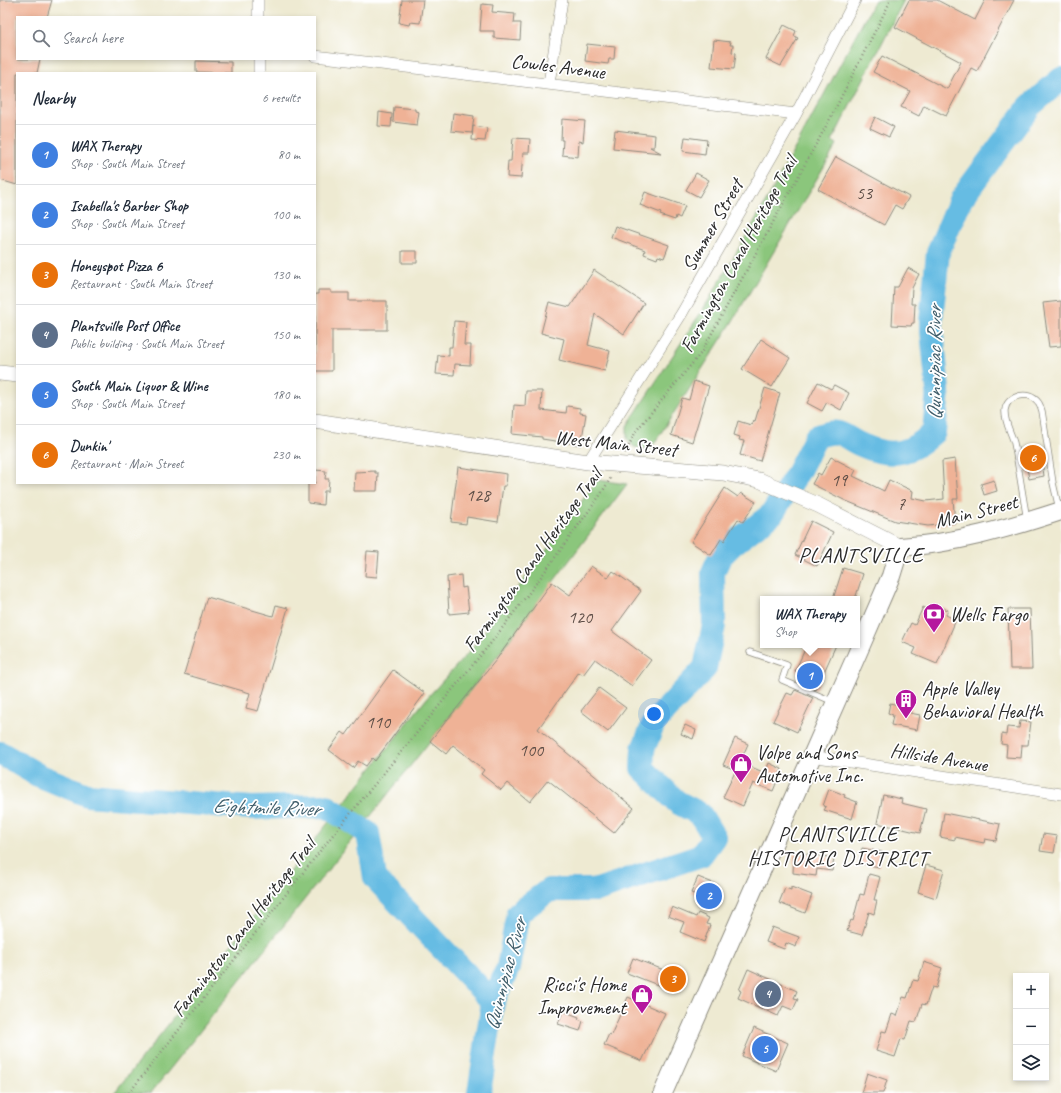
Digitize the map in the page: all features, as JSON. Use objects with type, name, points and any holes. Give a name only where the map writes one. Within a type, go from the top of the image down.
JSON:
[{"type":"highway","name":"Main Street","points":[[900,547],[926,545],[977,535],[1060,511]]},
{"type":"highway","points":[[860,645],[891,576],[900,547]]},
{"type":"highway","points":[[663,1093],[858,648]]},
{"type":"main road","points":[[0,373],[16,375]]},
{"type":"main road","name":"West Main Street","points":[[316,421],[588,462],[723,473],[759,480],[773,484],[795,494],[900,547]]},
{"type":"street","points":[[258,0],[258,16]]},
{"type":"street","points":[[549,83],[562,0]]},
{"type":"street","name":"Summer Street","points":[[588,462],[682,313],[796,114],[855,0]]},
{"type":"street","name":"Cowles Avenue","points":[[316,56],[549,83],[796,114]]},
{"type":"street","points":[[259,60],[259,72]]},
{"type":"street","name":"Hillside Avenue","points":[[812,756],[1061,794]]},
{"type":"lane","points":[[1027,521],[1014,443],[1005,417],[1007,404],[1013,398],[1020,395],[1030,396],[1038,402],[1042,411],[1053,483],[1060,511]]},
{"type":"lane","points":[[750,652],[787,665],[782,680],[834,702]]},
{"type":"path","name":"Farmington Canal Heritage Trail","points":[[129,1093],[332,836],[490,644],[602,494],[636,431],[701,353],[831,117],[891,0]]},
{"type":"green space","points":[[875,0],[904,0],[832,141],[837,144],[835,148],[731,324],[650,450],[634,447],[627,439],[627,426],[707,303],[768,198]]},
{"type":"green space","points":[[597,480],[627,484],[496,658],[151,1093],[114,1093],[427,698],[468,653],[548,548]]},
{"type":"building","points":[[0,0],[52,0],[47,16],[16,16],[16,60],[40,60],[37,72],[16,72],[16,185],[0,180]]},
{"type":"building","points":[[402,0],[423,0],[420,23],[410,22],[409,25],[399,23]]},
{"type":"building","points":[[909,0],[937,0],[975,20],[985,0],[1014,0],[977,71],[971,68],[946,116],[924,105],[919,116],[901,107],[910,91],[873,72],[882,56],[947,89],[961,62],[895,27]]},
{"type":"building","points":[[482,4],[493,5],[492,12],[515,14],[514,23],[521,23],[520,40],[494,38],[494,31],[480,31]]},
{"type":"building","points":[[784,25],[796,31],[794,36],[798,38],[781,66],[766,59]]},
{"type":"building","points":[[714,40],[731,42],[730,45],[733,45],[732,52],[736,53],[734,69],[711,67]]},
{"type":"building","points":[[587,44],[615,47],[614,59],[609,59],[608,64],[585,61]]},
{"type":"building","points":[[196,61],[231,62],[231,72],[196,72]]},
{"type":"building","points":[[394,107],[415,109],[415,111],[419,112],[417,125],[393,122]]},
{"type":"building","points":[[379,112],[392,114],[391,127],[378,126]]},
{"type":"building","points":[[453,113],[474,116],[472,133],[451,131]]},
{"type":"building","points":[[875,117],[894,127],[889,137],[870,128]]},
{"type":"building","points":[[562,119],[585,121],[583,142],[579,141],[578,157],[562,155]]},
{"type":"building","points":[[473,126],[487,128],[485,141],[472,140]]},
{"type":"building","points":[[615,130],[655,135],[654,147],[650,147],[661,153],[613,148]]},
{"type":"building","points":[[685,137],[707,140],[705,154],[683,151]]},
{"type":"building","points":[[513,138],[530,139],[529,153],[523,153],[521,178],[507,177],[508,161],[511,161]]},
{"type":"building","points":[[836,157],[909,197],[902,209],[895,205],[884,225],[818,189]]},
{"type":"building","points":[[696,173],[709,180],[699,197],[686,190]]},
{"type":"building","points":[[645,192],[685,206],[680,218],[676,216],[675,220],[660,215],[661,213],[640,205]]},
{"type":"building","points":[[615,226],[669,245],[664,258],[658,256],[657,259],[644,254],[645,250],[611,237]]},
{"type":"building","points":[[402,251],[417,251],[417,263],[402,263]]},
{"type":"building","points":[[908,268],[919,274],[912,288],[911,304],[915,304],[914,323],[912,323],[911,326],[892,325],[894,287],[898,287]]},
{"type":"building","points":[[594,270],[644,303],[624,334],[595,314],[588,345],[610,351],[605,371],[559,360],[564,339],[541,333],[549,302],[570,307]]},
{"type":"building","points":[[318,290],[331,290],[331,293],[349,293],[349,301],[387,301],[387,330],[332,330],[332,371],[316,371],[316,294],[318,294]]},
{"type":"building","points":[[1061,301],[1061,346],[1049,347],[1043,303]]},
{"type":"building","points":[[454,321],[466,322],[464,345],[471,345],[470,365],[455,364],[454,375],[436,374],[438,355],[449,356],[449,347],[452,347]]},
{"type":"building","points":[[761,339],[790,358],[772,387],[742,369]]},
{"type":"building","points":[[694,381],[709,386],[692,442],[671,435],[682,398],[689,400]]},
{"type":"building","points":[[818,382],[831,389],[834,385],[849,393],[841,410],[827,402],[822,411],[807,403]]},
{"type":"building","points":[[765,388],[780,393],[760,461],[740,455],[744,441],[739,440],[740,437],[734,435],[738,421],[751,425],[753,420],[755,421]]},
{"type":"building","points":[[526,391],[542,391],[541,410],[566,413],[567,406],[580,408],[580,413],[586,414],[581,445],[542,439],[542,437],[512,434],[514,405],[525,406]]},
{"type":"building","points":[[1040,448],[1044,476],[1029,479],[1024,451]]},
{"type":"building","points":[[831,457],[856,470],[853,476],[884,491],[889,480],[913,491],[912,498],[926,501],[944,499],[942,461],[955,459],[958,499],[953,499],[955,523],[928,526],[895,521],[844,500],[812,484],[818,473],[821,475]]},
{"type":"building","points":[[458,467],[507,474],[506,486],[503,486],[498,522],[467,517],[466,524],[451,522]]},
{"type":"building","points":[[316,470],[326,471],[325,479],[329,479],[328,491],[324,491],[323,505],[308,503],[308,484],[316,484]]},
{"type":"building","points":[[375,471],[375,473],[378,473],[377,491],[354,491],[355,472]]},
{"type":"building","points":[[994,480],[997,491],[984,495],[981,484]]},
{"type":"building","points":[[725,488],[738,497],[741,493],[756,502],[743,522],[738,519],[724,541],[721,539],[711,555],[691,542]]},
{"type":"building","points":[[811,521],[833,532],[817,566],[795,555]]},
{"type":"building","points":[[367,551],[379,552],[377,577],[365,576]]},
{"type":"building","points":[[591,566],[608,578],[613,571],[641,591],[612,631],[651,660],[632,686],[595,659],[583,675],[579,672],[538,729],[634,808],[614,833],[548,780],[530,802],[507,783],[501,790],[481,774],[484,770],[453,745],[446,754],[430,741],[496,660],[552,582],[570,595]]},
{"type":"building","points":[[843,568],[863,574],[856,596],[834,596]]},
{"type":"building","points":[[461,575],[462,588],[466,587],[469,612],[449,614],[447,577]]},
{"type":"building","points":[[207,597],[273,616],[276,605],[288,608],[258,711],[246,708],[250,693],[184,674]]},
{"type":"building","name":"Wells Fargo","points":[[935,605],[948,610],[946,615],[956,620],[937,664],[913,654],[916,648],[902,642],[911,623],[915,625],[923,607],[932,611]]},
{"type":"building","points":[[1008,609],[1030,609],[1032,669],[1010,669]]},
{"type":"building","points":[[806,648],[835,648],[816,690],[798,682],[801,674],[795,671]]},
{"type":"building","points":[[393,670],[425,693],[375,761],[372,758],[366,766],[358,761],[353,768],[329,750],[342,732],[346,735]]},
{"type":"building","points":[[599,688],[626,708],[608,732],[581,711]]},
{"type":"building","points":[[795,690],[813,698],[797,732],[773,721],[787,693],[792,695]]},
{"type":"building","name":"Apple Valley Behavioral Health","points":[[890,703],[911,708],[910,713],[920,715],[917,730],[891,725],[893,715],[888,713]]},
{"type":"building","points":[[1020,721],[1031,722],[1028,745],[1022,745],[1021,758],[1006,757],[1007,745],[1001,744],[1002,734],[1006,735],[1007,727],[1019,728]]},
{"type":"building","points":[[685,725],[696,730],[693,739],[681,734]]},
{"type":"building","name":"Volpe and Sons Automotive Inc.","points":[[735,738],[748,744],[740,762],[765,773],[769,763],[782,769],[773,791],[753,783],[743,806],[723,797],[736,770],[723,765]]},
{"type":"building","points":[[829,789],[845,795],[844,797],[857,802],[852,819],[824,810],[826,807],[823,806]]},
{"type":"building","points":[[883,795],[902,799],[901,803],[926,809],[920,833],[877,823]]},
{"type":"building","points":[[944,813],[1000,824],[996,841],[985,839],[984,843],[955,837],[955,840],[940,837]]},
{"type":"building","points":[[1043,834],[1057,836],[1054,853],[1040,851]]},
{"type":"building","points":[[862,848],[882,852],[879,867],[859,863]]},
{"type":"building","points":[[794,852],[834,858],[832,871],[817,869],[816,876],[793,873]]},
{"type":"building","points":[[926,865],[944,870],[936,898],[918,892]]},
{"type":"building","points":[[869,874],[880,877],[874,900],[877,900],[874,914],[869,912],[862,935],[847,931],[851,920],[853,921],[860,894],[864,895]]},
{"type":"building","points":[[698,877],[718,885],[711,901],[691,893]]},
{"type":"building","points":[[791,887],[812,895],[805,913],[779,903],[785,888],[791,890]]},
{"type":"building","points":[[672,907],[696,917],[698,913],[709,918],[706,924],[710,925],[704,942],[680,932],[684,922],[668,916]]},
{"type":"building","points":[[772,927],[799,937],[796,947],[786,943],[784,949],[766,942]]},
{"type":"building","points":[[633,958],[679,976],[673,991],[627,973]]},
{"type":"building","points":[[924,962],[942,968],[936,988],[932,987],[926,1005],[922,1004],[916,1022],[911,1021],[905,1040],[901,1039],[895,1057],[876,1051],[882,1031],[886,1032],[892,1014],[897,1016],[903,997],[907,998],[913,980],[918,981]]},
{"type":"building","points":[[748,969],[797,991],[794,998],[798,999],[793,1010],[783,1006],[778,1016],[738,998],[741,991],[739,990]]},
{"type":"building","points":[[628,997],[665,1013],[642,1061],[604,1045],[609,1034],[611,1035]]},
{"type":"building","points":[[563,1011],[579,1017],[578,1019],[583,1021],[580,1031],[558,1024]]},
{"type":"building","points":[[754,1028],[788,1043],[776,1071],[742,1056]]},
{"type":"building","points":[[867,1073],[887,1080],[883,1093],[861,1093]]},
{"type":"waterway","name":"Quinnipiac River","points":[[479,1093],[493,1002],[508,968],[518,913],[549,890],[597,890],[701,855],[714,837],[700,814],[677,802],[642,768],[643,749],[654,723],[705,668],[714,625],[713,572],[720,557],[733,544],[772,514],[798,472],[816,437],[825,434],[838,433],[874,450],[893,453],[902,452],[918,445],[934,432],[938,391],[931,321],[938,252],[961,199],[1030,106],[1061,79]]},
{"type":"waterway","name":"Eightmile River","points":[[0,753],[38,775],[87,795],[252,808],[326,806],[368,833],[375,878],[493,1002]]},
{"type":"place","name":"Dunkin'","points":[[1033,458]]},
{"type":"place","name":"Wells Fargo","points":[[934,634]]},
{"type":"place","name":"WAX Therapy","points":[[810,676]]},
{"type":"place","name":"Apple Valley Behavioral Health","points":[[906,720]]},
{"type":"place","name":"Volpe and Sons Automotive Inc.","points":[[741,784]]},
{"type":"place","name":"Isabella's Barber Shop","points":[[709,896]]},
{"type":"place","name":"Honeyspot Pizza 6","points":[[673,979]]},
{"type":"place","name":"Plantsville Post Office","points":[[768,994]]},
{"type":"place","name":"Ricci's Home Improvement","points":[[642,1014]]},
{"type":"place","name":"South Main Liquor & Wine","points":[[765,1049]]},
{"type":"district","name":"PLANTSVILLE","points":[[861,554]]},
{"type":"district","name":"PLANTSVILLE HISTORIC DISTRICT","points":[[838,846]]}]
